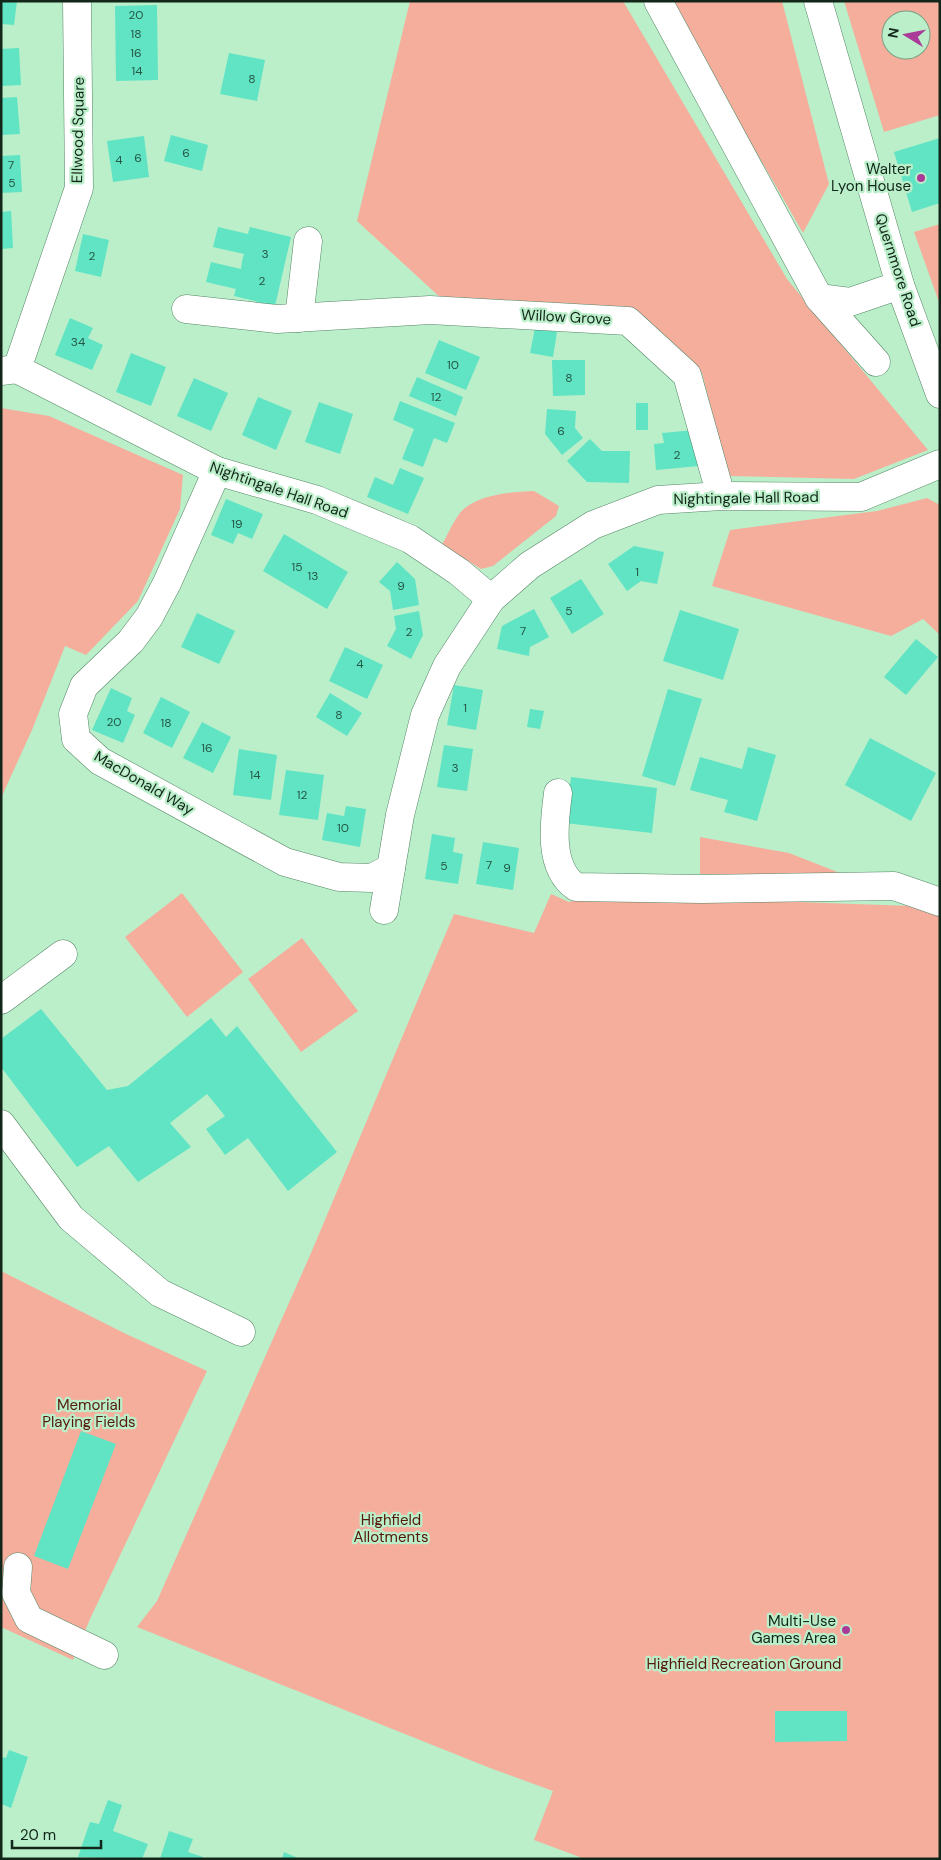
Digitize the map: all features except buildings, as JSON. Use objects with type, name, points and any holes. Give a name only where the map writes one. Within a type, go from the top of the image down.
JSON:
[{"type":"street","name":"Ellwood Square","points":[[9,370],[79,188],[77,1]]},
{"type":"street","points":[[658,1],[819,298],[876,362]]},
{"type":"street","name":"Quernmore Road","points":[[818,1],[900,285],[940,394]]},
{"type":"street","points":[[299,318],[308,241]]},
{"type":"street","points":[[819,298],[850,302],[900,285]]},
{"type":"street","name":"Willow Grove","points":[[186,309],[277,319],[430,310],[628,321],[687,376],[722,496]]},
{"type":"street","name":"Nightingale Hall Road","points":[[9,370],[217,471],[317,500],[410,539],[459,572],[491,599],[530,565],[593,525],[612,516],[658,500],[722,496],[861,497],[940,464]]},
{"type":"street","name":"MacDonald Way","points":[[217,471],[167,583],[149,617],[131,641],[84,686],[73,714],[76,739],[100,761],[285,862],[339,877],[372,878],[391,868]]},
{"type":"street","points":[[384,910],[400,815],[425,715],[447,666],[491,599]]},
{"type":"street","points":[[558,793],[554,826],[561,872],[566,880],[576,887],[702,889],[894,886],[940,902]]},
{"type":"street","points":[[1,1000],[63,954]]},
{"type":"street","points":[[1,1124],[71,1218],[160,1294],[241,1332]]},
{"type":"street","points":[[18,1567],[16,1593],[29,1619],[104,1655]]},
{"type":"green space","points":[[410,1],[623,1],[787,279],[928,450],[854,479],[728,476],[702,373],[637,314],[443,300],[357,221]]},
{"type":"green space","points":[[669,1],[782,1],[829,184],[803,233]]},
{"type":"green space","points":[[844,1],[940,1],[940,115],[884,132]]},
{"type":"green space","points":[[940,224],[940,305],[914,232]]},
{"type":"green space","points":[[1,408],[49,416],[183,475],[180,509],[138,601],[86,655],[65,646],[32,730],[1,798]]},
{"type":"green space","points":[[534,491],[559,506],[556,516],[493,566],[481,569],[442,545],[459,515],[472,503],[498,495]]},
{"type":"green space","points":[[927,498],[940,505],[940,635],[923,619],[891,636],[712,586],[730,530],[877,511]]},
{"type":"green space","points":[[700,837],[789,853],[845,875],[700,874]]},
{"type":"green space","points":[[182,893],[243,972],[187,1017],[125,937]]},
{"type":"green space","points":[[551,894],[569,902],[581,899],[716,899],[912,906],[940,916],[940,1859],[585,1859],[534,1840],[553,1791],[490,1768],[137,1627],[157,1601],[311,1253],[454,914],[534,933]]},
{"type":"green space","points":[[302,938],[358,1011],[301,1052],[248,979]]},
{"type":"green space","name":"Memorial Playing Fields","points":[[1,1271],[126,1334],[207,1371],[90,1619],[73,1660],[1,1627]]},
{"type":"place","name":"Walter Lyon House","points":[[921,178]]},
{"type":"place","name":"Multi-Use Games Area","points":[[846,1630]]},
{"type":"park label","name":"Highfield Allotments","points":[[391,1528]]},
{"type":"park label","name":"Highfield Recreation Ground","points":[[744,1664]]}]
